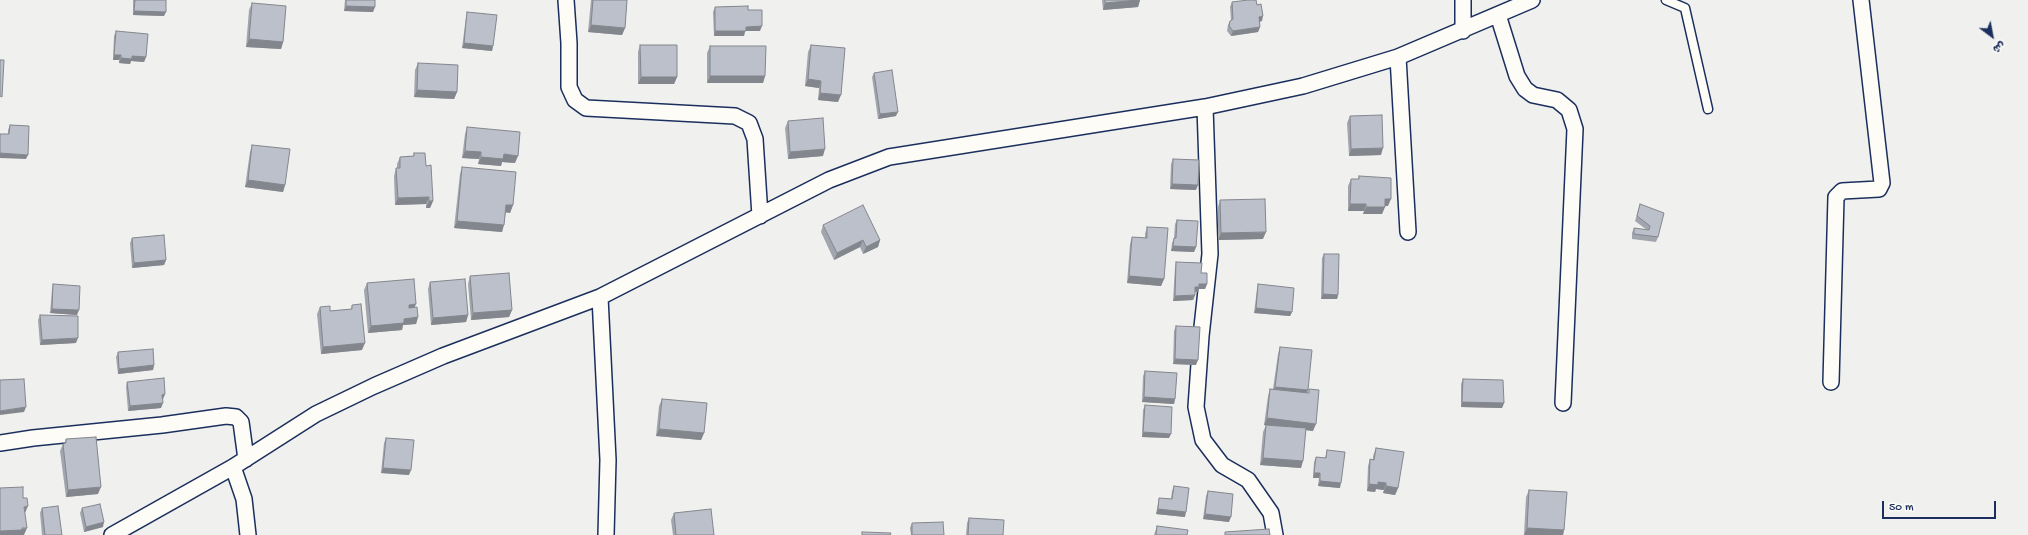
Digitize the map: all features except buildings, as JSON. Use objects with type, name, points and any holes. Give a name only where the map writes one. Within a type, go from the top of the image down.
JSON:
[{"type":"street","points":[[566,0],[569,42],[569,87],[575,100],[586,108],[735,116],[749,123],[755,139],[760,216]]},
{"type":"street","points":[[1463,0],[1463,31]]},
{"type":"street","points":[[112,535],[233,467],[316,414],[374,386],[443,356],[600,297],[829,180],[889,157],[1205,107],[1303,86],[1398,57],[1463,31],[1532,0]]},
{"type":"street","points":[[1831,382],[1836,197],[1842,190],[1879,189],[1882,183],[1861,0]]},
{"type":"street","points":[[1498,15],[1517,76],[1525,89],[1533,95],[1557,100],[1569,110],[1575,130],[1563,403]]},
{"type":"street","points":[[1398,57],[1408,232]]},
{"type":"street","points":[[1205,107],[1210,254],[1201,336],[1196,407],[1203,440],[1222,465],[1248,480],[1271,513],[1275,535]]},
{"type":"street","points":[[600,297],[608,460],[606,535]]},
{"type":"street","points":[[0,443],[34,438],[162,425],[226,416],[236,417],[241,422],[246,459]]},
{"type":"street","points":[[233,467],[244,499],[248,535]]},
{"type":"lane","points":[[1666,0],[1685,8],[1708,109]]}]
